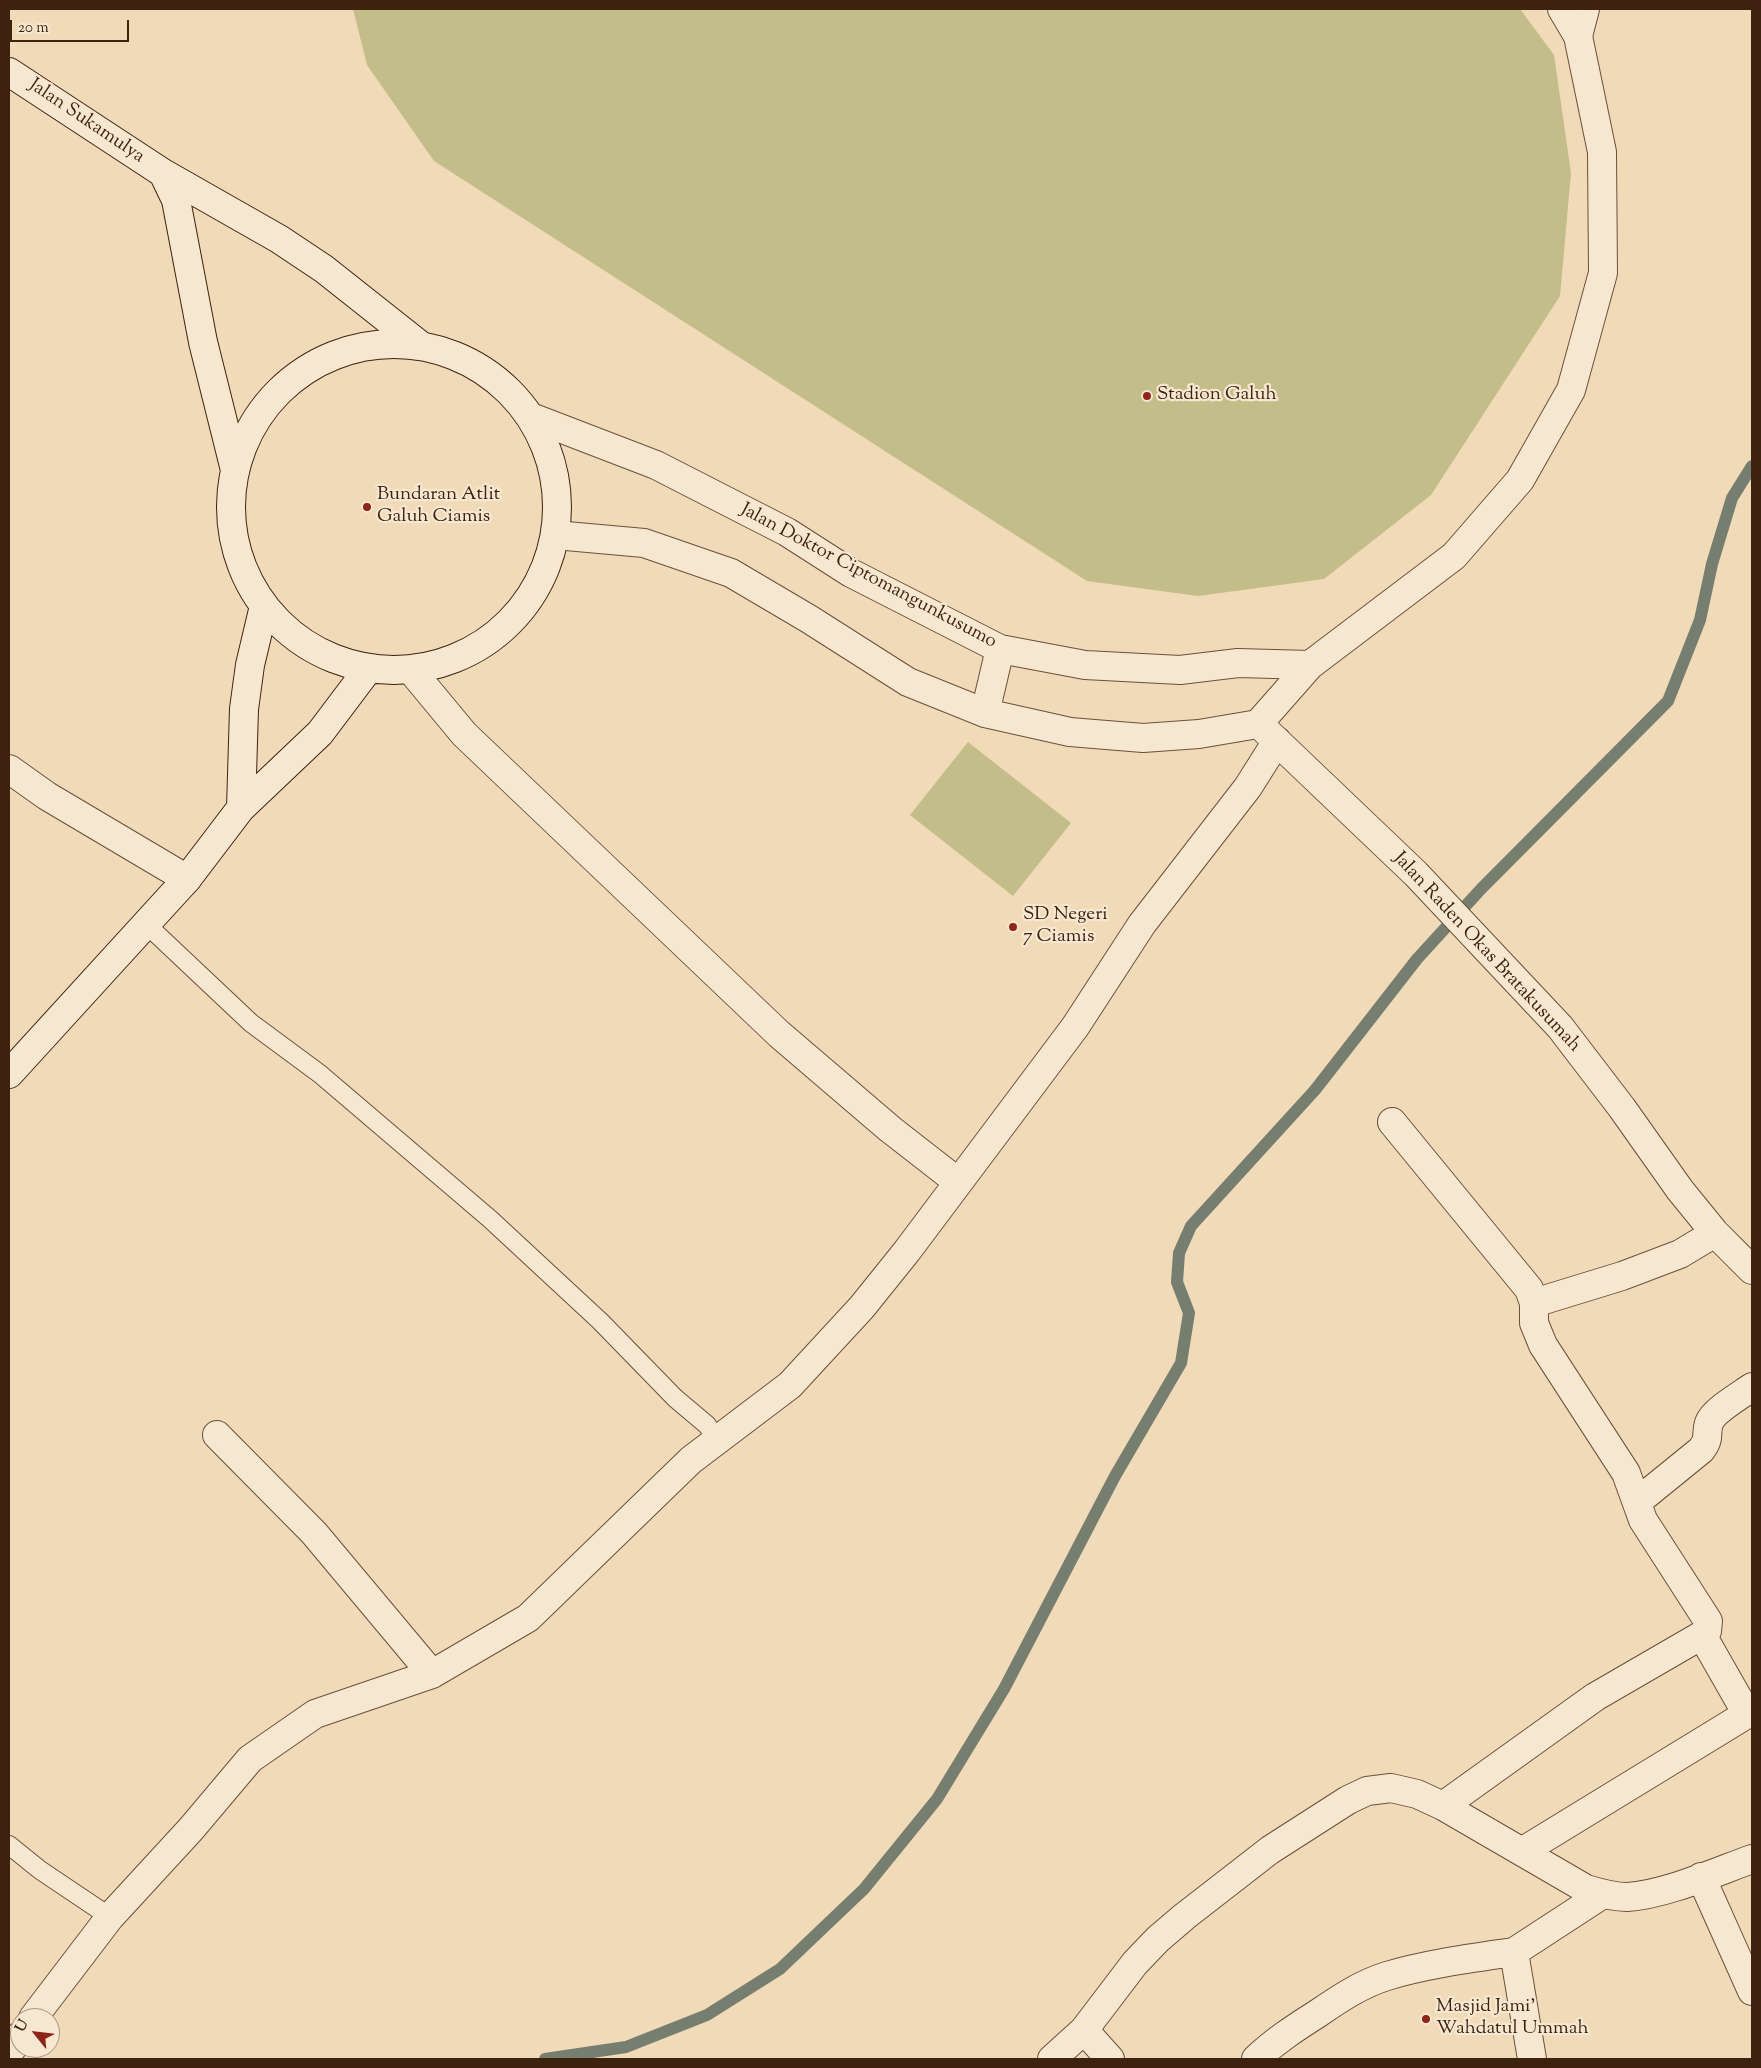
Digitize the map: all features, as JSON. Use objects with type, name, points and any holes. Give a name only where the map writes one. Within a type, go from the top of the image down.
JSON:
[{"type":"street","points":[[41,2008],[110,1917],[190,1829],[250,1759],[315,1714],[432,1674],[528,1618],[691,1460],[790,1385],[862,1307],[907,1251],[1075,1027],[1142,924],[1248,787],[1267,732],[1310,665],[1454,556],[1520,480],[1571,390],[1603,273],[1602,152],[1578,36],[1562,9]]},
{"type":"street","points":[[1578,36],[1585,9]]},
{"type":"street","name":"Jalan Sukamulya","points":[[9,72],[163,173],[279,239],[324,269],[420,345]]},
{"type":"street","points":[[163,173],[176,200],[203,342],[235,470]]},
{"type":"street","points":[[385,344],[420,345],[452,354],[483,369],[510,391],[531,417],[549,454],[554,478],[557,494],[555,535],[542,574],[520,610],[490,640],[452,659],[412,670],[369,668],[339,661],[310,648],[285,629],[264,606],[248,582],[238,555],[231,498],[235,470],[247,437],[265,407],[290,382],[319,362],[351,350],[385,344]]},
{"type":"street","name":"Jalan Doktor Ciptomangunkusumo","points":[[531,417],[656,465],[787,532],[852,573],[1000,649],[1085,665],[1180,670],[1238,664],[1310,665]]},
{"type":"street","points":[[555,535],[644,543],[731,573],[809,619],[908,682],[986,713],[1070,732],[1143,738],[1267,732]]},
{"type":"street","points":[[241,808],[244,709],[250,665],[264,606]]},
{"type":"street","points":[[986,713],[1000,649]]},
{"type":"street","points":[[9,1074],[187,878],[241,808],[320,733],[369,668]]},
{"type":"street","points":[[412,670],[464,734],[779,1034],[883,1123],[958,1182]]},
{"type":"street","name":"Jalan Raden Okas Bratakusumah","points":[[1267,732],[1416,874],[1560,1027],[1622,1108],[1680,1190],[1716,1233],[1752,1270]]},
{"type":"street","points":[[9,769],[47,796],[187,878]]},
{"type":"street","points":[[1392,1122],[1529,1289],[1534,1303],[1534,1323],[1543,1345],[1626,1473],[1643,1520],[1708,1621],[1707,1631],[1702,1636],[1595,1697],[1443,1806]]},
{"type":"street","points":[[1534,1303],[1622,1276],[1680,1254],[1716,1233]]},
{"type":"street","points":[[1637,1502],[1701,1450],[1706,1443],[1709,1424],[1714,1415],[1752,1386]]},
{"type":"street","points":[[217,1435],[314,1533],[432,1674]]},
{"type":"street","points":[[1522,1851],[1750,1712],[1702,1636]]},
{"type":"street","points":[[1052,2059],[1084,2030],[1135,1963],[1158,1939],[1224,1884],[1270,1850],[1348,1800],[1367,1791],[1392,1788],[1417,1794],[1443,1806],[1586,1889],[1603,1894],[1626,1897],[1650,1894],[1752,1860]]},
{"type":"street","points":[[1701,1877],[1752,1991]]},
{"type":"street","points":[[1256,2059],[1274,2042],[1348,1994],[1367,1984],[1388,1976],[1514,1952],[1603,1894]]},
{"type":"street","points":[[1514,1952],[1532,2059]]},
{"type":"street","points":[[1084,2030],[1110,2059]]},
{"type":"lane","points":[[146,924],[251,1023],[320,1074],[490,1219],[600,1321],[675,1398],[707,1425],[717,1440]]},
{"type":"lane","points":[[9,1845],[40,1870],[110,1917]]},
{"type":"shaded area","name":"Stadion Galuh","points":[[353,9],[1520,9],[1554,55],[1571,173],[1560,296],[1431,495],[1324,579],[1198,596],[1087,581],[434,161],[367,65]]},
{"type":"shaded area","points":[[968,742],[1071,823],[1013,896],[910,815]]},
{"type":"waterway","points":[[545,2059],[626,2047],[707,2015],[780,1969],[864,1889],[937,1799],[1004,1689],[1115,1476],[1181,1363],[1189,1313],[1177,1282],[1179,1253],[1191,1226],[1315,1090],[1417,959],[1481,889],[1668,701],[1700,620],[1712,564],[1732,498],[1752,466]]},
{"type":"place","name":"Stadion Galuh","points":[[1147,396]]},
{"type":"place","name":"Bundaran Atlit Galuh Ciamis","points":[[367,507]]},
{"type":"place","name":"SD Negeri 7 Ciamis","points":[[1013,927]]},
{"type":"place","name":"Masjid Jami' Wahdatul Ummah","points":[[1426,2019]]}]
